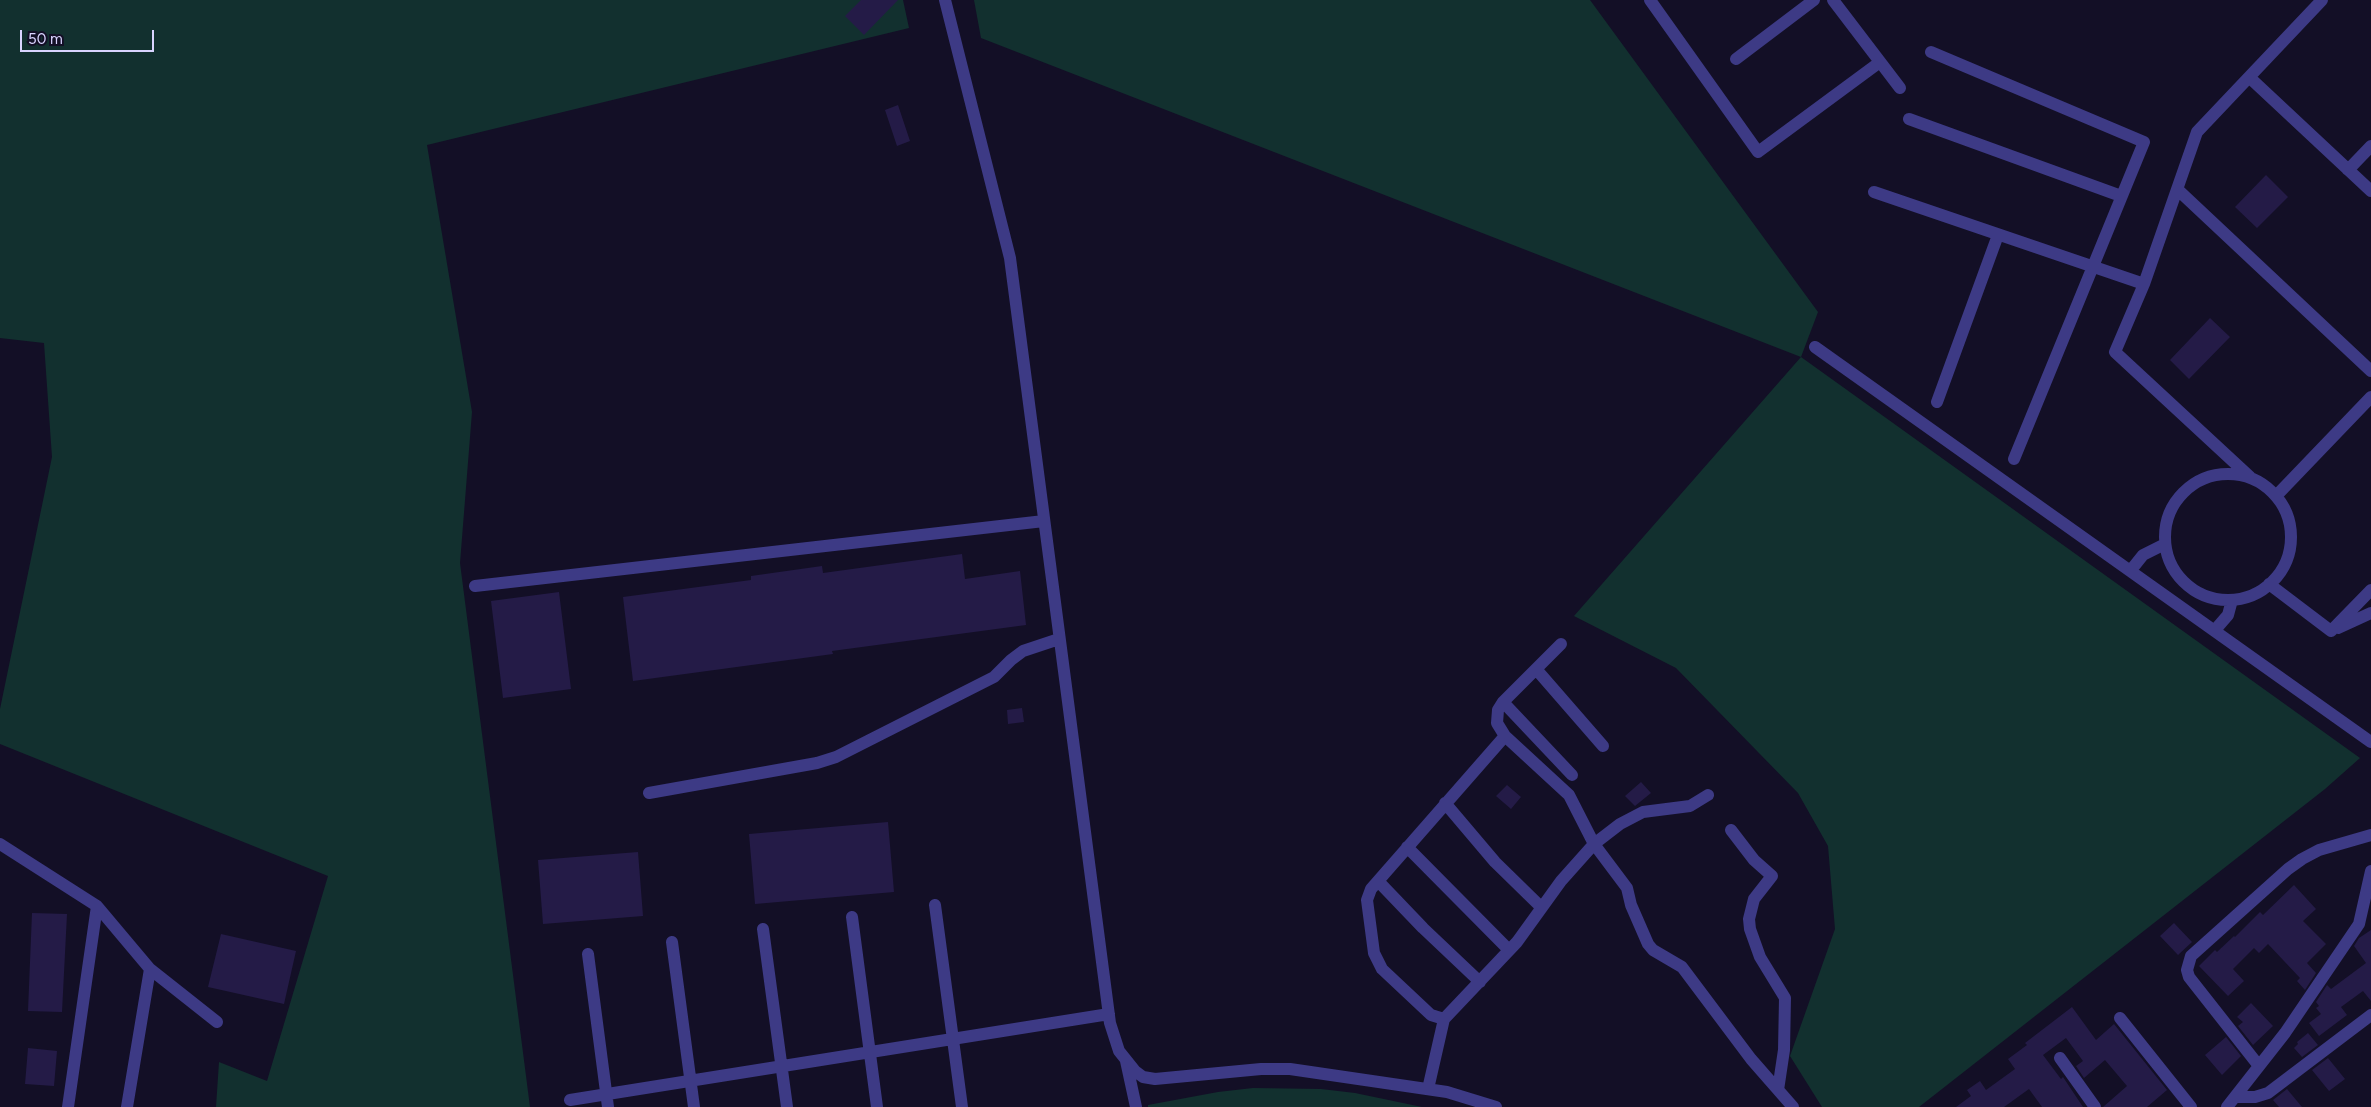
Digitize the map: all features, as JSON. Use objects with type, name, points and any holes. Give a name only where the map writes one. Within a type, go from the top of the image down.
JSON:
[{"type":"street","points":[[945,0],[1010,258],[1109,1014],[1114,1040],[1126,1060],[1143,1076],[1155,1079],[1261,1069],[1283,1069],[1428,1089],[1496,1107]]},
{"type":"street","points":[[1650,0],[1758,152],[1880,62]]},
{"type":"street","points":[[1736,59],[1814,0]]},
{"type":"street","points":[[1833,0],[1900,88]]},
{"type":"street","points":[[2250,477],[2221,474],[2196,482],[2185,490],[2170,512],[2166,525],[2165,544],[2171,565],[2188,586],[2212,598],[2232,600],[2251,596],[2269,584],[2286,561],[2291,536],[2286,511],[2276,496],[2265,486],[2250,477],[2115,352],[2144,284],[2197,132],[2322,0]]},
{"type":"street","points":[[1931,52],[2144,142],[2014,459]]},
{"type":"street","points":[[2249,77],[2371,191]]},
{"type":"street","points":[[1909,119],[2121,196]]},
{"type":"street","points":[[2348,170],[2371,146]]},
{"type":"street","points":[[2178,188],[2371,371]]},
{"type":"street","points":[[1874,192],[2144,284]]},
{"type":"street","points":[[1937,402],[1998,235]]},
{"type":"street","points":[[1815,347],[2371,742]]},
{"type":"street","points":[[2276,496],[2371,397]]},
{"type":"street","points":[[475,586],[1044,522]]},
{"type":"street","points":[[2131,570],[2143,555],[2165,544]]},
{"type":"street","points":[[2269,584],[2331,631]]},
{"type":"street","points":[[2331,631],[2371,590]]},
{"type":"street","points":[[2214,630],[2228,616],[2232,600]]},
{"type":"street","points":[[2331,631],[2371,613]]},
{"type":"street","points":[[649,793],[817,763],[836,757],[994,677],[1011,660],[1024,651],[1060,640]]},
{"type":"street","points":[[1561,644],[1503,702],[1496,716],[1497,724],[1505,736],[1568,796],[1594,844],[1627,888],[1631,905],[1648,944],[1653,950],[1682,967],[1751,1059],[1792,1107]]},
{"type":"street","points":[[1536,669],[1603,746]]},
{"type":"street","points":[[1503,702],[1572,775]]},
{"type":"street","points":[[1444,1019],[1431,1015],[1382,969],[1376,960],[1372,944],[1367,900],[1371,889],[1505,736]]},
{"type":"street","points":[[1428,1089],[1444,1019],[1509,950],[1560,881],[1594,844],[1620,824],[1643,812],[1690,806],[1708,795]]},
{"type":"street","points":[[1445,803],[1495,862],[1541,908]]},
{"type":"street","points":[[1731,830],[1754,860],[1772,876],[1754,899],[1749,919],[1750,929],[1760,957],[1784,998],[1784,1050],[1778,1090]]},
{"type":"street","points":[[2259,1066],[2189,977],[2186,970],[2192,956],[2288,869],[2302,859],[2319,850],[2371,835]]},
{"type":"street","points":[[0,844],[97,906],[150,969],[217,1022]]},
{"type":"street","points":[[1407,847],[1509,950]]},
{"type":"street","points":[[2231,1102],[2285,1033],[2359,924],[2371,871]]},
{"type":"street","points":[[1378,881],[1423,928],[1480,982]]},
{"type":"street","points":[[935,905],[962,1107]]},
{"type":"street","points":[[68,1107],[97,906]]},
{"type":"street","points":[[852,917],[877,1107]]},
{"type":"street","points":[[763,930],[787,1107]]},
{"type":"street","points":[[672,942],[694,1107]]},
{"type":"street","points":[[588,954],[607,1100]]},
{"type":"street","points":[[127,1107],[150,969]]},
{"type":"street","points":[[570,1100],[607,1100],[691,1080],[1109,1014]]},
{"type":"street","points":[[2231,1102],[2268,1093],[2371,1014]]},
{"type":"street","points":[[2120,1018],[2191,1107]]},
{"type":"street","points":[[2060,1058],[2095,1107]]},
{"type":"street","points":[[1126,1060],[1136,1107]]},
{"type":"green space","points":[[0,0],[903,0],[909,28],[427,145],[472,412],[460,563],[530,1107],[216,1107],[219,1062],[267,1081],[328,876],[0,744],[0,709],[52,457],[44,343],[0,338]]},
{"type":"green space","points":[[974,0],[1590,0],[1818,312],[1801,357],[981,38]]},
{"type":"green space","points":[[1801,357],[2360,758],[2325,789],[1919,1107],[1822,1107],[1790,1056],[1835,929],[1828,846],[1798,793],[1676,668],[1574,616]]},
{"type":"green space","points":[[1253,1088],[1321,1089],[1355,1093],[1422,1107],[1148,1107],[1148,1105],[1218,1092]]},
{"type":"building","points":[[861,0],[898,0],[864,35],[845,16]]},
{"type":"building","points":[[898,105],[910,141],[897,146],[885,110]]},
{"type":"building","points":[[2266,175],[2288,197],[2257,228],[2235,207]]},
{"type":"building","points":[[2210,318],[2230,337],[2189,379],[2170,360]]},
{"type":"building","points":[[962,554],[965,579],[1020,571],[1026,625],[832,651],[833,654],[633,681],[623,597],[751,580],[751,576],[822,566],[823,573]]},
{"type":"building","points":[[559,592],[571,689],[503,698],[491,601]]},
{"type":"building","points":[[1022,708],[1024,722],[1008,724],[1007,710]]},
{"type":"building","points":[[1641,782],[1651,793],[1635,806],[1625,796]]},
{"type":"building","points":[[1507,785],[1521,797],[1511,809],[1496,796]]},
{"type":"building","points":[[888,822],[894,892],[755,904],[749,834]]},
{"type":"building","points":[[638,852],[643,916],[543,924],[538,860]]},
{"type":"building","points":[[2294,885],[2316,909],[2303,921],[2326,944],[2307,963],[2316,973],[2305,990],[2297,981],[2300,978],[2268,944],[2259,953],[2254,948],[2233,969],[2244,981],[2228,996],[2199,966],[2215,950],[2217,952],[2235,937],[2260,912],[2263,915]]},
{"type":"building","points":[[32,913],[67,914],[62,1012],[28,1011]]},
{"type":"building","points":[[2174,923],[2192,942],[2178,955],[2160,936]]},
{"type":"building","points":[[2371,930],[2371,1001],[2363,991],[2341,1007],[2347,1015],[2319,1036],[2309,1023],[2321,1014],[2316,1008],[2319,1006],[2316,1002],[2327,985],[2331,989],[2366,963],[2354,946],[2359,938]]},
{"type":"building","points":[[221,934],[296,951],[284,1004],[208,987]]},
{"type":"building","points":[[2251,1003],[2273,1026],[2253,1045],[2238,1026],[2243,1022],[2237,1017]]},
{"type":"building","points":[[2072,1007],[2096,1040],[2114,1024],[2167,1090],[2147,1107],[2103,1107],[2127,1086],[2105,1060],[2084,1078],[2076,1066],[2083,1061],[2066,1038],[2043,1055],[2061,1079],[2063,1077],[2083,1107],[2042,1107],[2029,1089],[2004,1107],[1956,1107],[1971,1096],[1967,1090],[1980,1081],[1986,1090],[2015,1069],[2008,1059],[2027,1045],[2025,1043]]},
{"type":"building","points":[[2308,1033],[2318,1045],[2302,1057],[2294,1048],[2298,1044],[2297,1042]]},
{"type":"building","points":[[2226,1037],[2241,1056],[2222,1075],[2205,1055]]},
{"type":"building","points":[[28,1048],[57,1051],[54,1086],[25,1084]]},
{"type":"building","points":[[2328,1058],[2345,1079],[2329,1091],[2312,1070]]},
{"type":"building","points":[[2287,1089],[2302,1107],[2279,1107],[2273,1100]]}]
